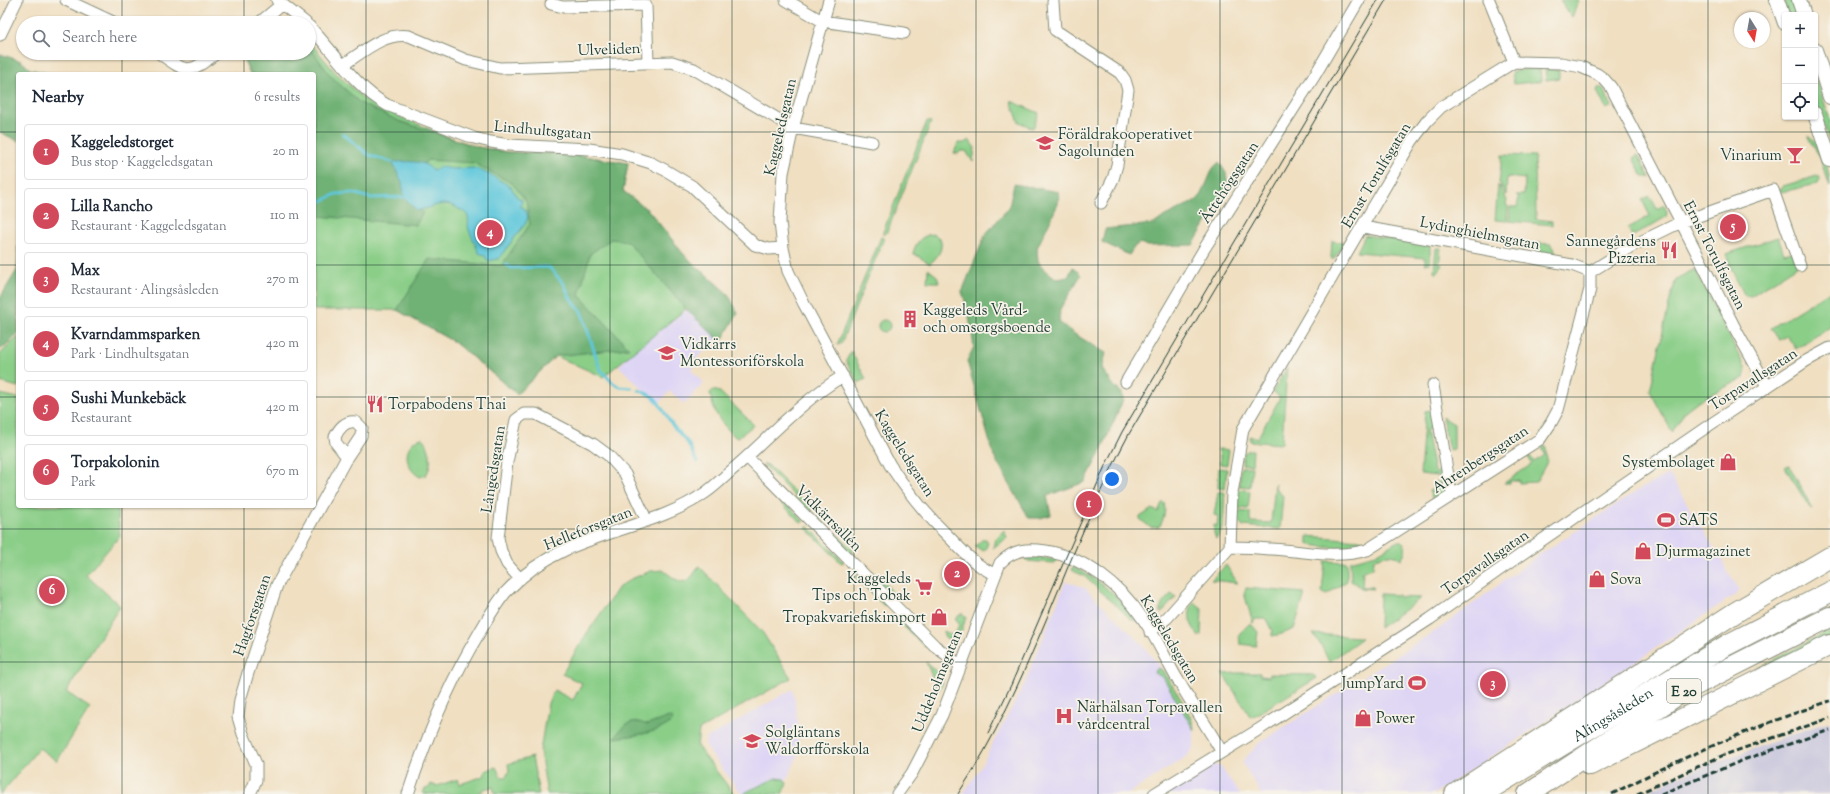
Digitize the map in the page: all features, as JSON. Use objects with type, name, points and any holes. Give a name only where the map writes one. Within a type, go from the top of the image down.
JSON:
[{"type":"highway","points":[[1455,794],[1736,612],[1830,557]]},
{"type":"highway","name":"Alingsåsleden","points":[[1482,794],[1727,645],[1830,592]]},
{"type":"highway","name":"E 20","points":[[1528,794],[1682,692],[1830,617]]},
{"type":"highway","points":[[1534,794],[1830,645]]},
{"type":"street","points":[[0,35],[17,0]]},
{"type":"street","points":[[66,0],[100,16]]},
{"type":"street","points":[[786,0],[822,21],[904,33]]},
{"type":"street","name":"Kaggeledsgatan","points":[[829,0],[793,128],[783,174],[780,197],[780,222],[783,248],[788,271],[795,286],[890,465],[913,499],[927,516],[970,559],[994,574],[1000,563],[1006,557],[1013,552],[1024,549],[1054,553],[1078,561],[1110,582],[1122,592],[1144,619],[1176,677],[1222,752]]},
{"type":"street","name":"Ättehögsgatan","points":[[1126,382],[1204,249],[1315,75],[1359,0]]},
{"type":"street","points":[[1489,0],[1514,62]]},
{"type":"street","points":[[1777,0],[1782,14]]},
{"type":"street","points":[[1799,0],[1803,12]]},
{"type":"street","points":[[1055,1],[1055,30],[1120,73],[1125,80],[1128,90],[1117,165],[1113,178],[1101,203]]},
{"type":"street","points":[[266,16],[280,2],[297,16]]},
{"type":"street","points":[[551,4],[563,7],[646,5],[648,62]]},
{"type":"street","name":"Lindhultsgatan","points":[[316,34],[360,86],[387,105],[474,138],[509,145],[601,150],[622,154],[651,163],[692,186],[755,245],[769,249],[783,248]]},
{"type":"street","name":"Ulveliden","points":[[343,65],[386,38],[401,34],[466,60],[500,68],[672,62],[694,69],[793,128],[872,142]]},
{"type":"street","points":[[1818,59],[1830,97]]},
{"type":"street","points":[[168,60],[179,68],[189,72],[207,60]]},
{"type":"street","name":"Ernst Torulfsgatan","points":[[1230,547],[1232,493],[1243,429],[1297,336],[1363,227],[1412,141],[1427,121],[1441,107],[1514,62],[1561,64],[1581,67],[1604,79],[1618,100],[1734,327],[1767,386]]},
{"type":"street","points":[[1817,120],[1830,160]]},
{"type":"street","points":[[1590,272],[1630,247],[1681,222],[1773,190],[1800,266]]},
{"type":"street","name":"Lydinghielmsgatan","points":[[1363,227],[1572,265],[1590,272]]},
{"type":"street","name":"Ahrenbergsgatan","points":[[1230,547],[1254,547],[1330,554],[1357,553],[1380,543],[1540,439],[1551,423],[1560,404],[1590,289],[1590,272]]},
{"type":"street","name":"Torpavallsgatan","points":[[1154,794],[1286,712],[1430,619],[1519,556],[1767,386],[1830,348]]},
{"type":"street","name":"Helleforsgatan","points":[[408,794],[428,735],[449,687],[493,609],[505,593],[534,568],[565,550],[687,505],[706,492],[747,457],[798,410],[830,384],[843,376]]},
{"type":"street","points":[[1433,385],[1450,488],[1454,494]]},
{"type":"street","name":"Långedsgatan","points":[[520,579],[508,564],[501,551],[499,530],[507,462],[516,420],[524,414],[531,413],[551,421],[593,444],[608,455],[625,474],[646,520]]},
{"type":"street","name":"Hagforsgatan","points":[[250,794],[256,780],[256,764],[239,724],[240,700],[276,585],[347,457]]},
{"type":"street","name":"Vidkärrsallén","points":[[747,457],[935,646],[961,666]]},
{"type":"street","points":[[1150,632],[1167,618],[1230,547]]},
{"type":"street","name":"Uddeholmsgatan","points":[[897,794],[912,773],[931,740],[961,666],[994,574]]},
{"type":"shaded area","name":"Vidkärrs Montessoriförskola","points":[[694,304],[722,335],[696,359],[691,370],[704,383],[684,404],[670,391],[658,404],[619,366],[638,347]]},
{"type":"shaded area","points":[[1669,474],[1740,591],[1586,695],[1434,794],[1261,794],[1242,762],[1259,743],[1440,628],[1539,555],[1640,489]]},
{"type":"shaded area","points":[[1066,581],[1085,588],[1141,643],[1163,671],[1194,724],[1194,748],[1186,757],[1128,794],[963,794],[979,770],[1025,683]]},
{"type":"shaded area","name":"Solgläntans Waldorfförskola","points":[[793,689],[799,732],[798,755],[787,780],[749,794],[742,794],[711,754],[705,744],[707,738]]},
{"type":"shaded area","points":[[1830,721],[1830,794],[1641,794],[1686,773]]},
{"type":"shaded area","points":[[1212,764],[1221,767],[1240,794],[1166,794]]},
{"type":"green space","points":[[1560,0],[1579,0],[1572,17]]},
{"type":"green space","points":[[1783,0],[1791,0],[1795,12],[1787,12]]},
{"type":"green space","points":[[316,49],[335,72],[364,99],[401,117],[449,137],[478,147],[507,152],[571,154],[628,163],[623,191],[649,211],[685,256],[716,284],[603,377],[556,356],[517,394],[454,342],[397,310],[316,310],[316,72],[249,72],[244,60],[316,60]]},
{"type":"green space","points":[[0,54],[21,61],[30,69],[43,72],[16,72],[16,140],[0,132]]},
{"type":"green space","points":[[316,56],[330,75],[360,103],[399,121],[478,147],[507,152],[571,154],[628,163],[623,191],[649,211],[685,256],[728,294],[738,313],[721,342],[685,308],[627,241],[611,239],[590,254],[579,295],[629,348],[556,356],[517,394],[454,342],[397,310],[429,259],[501,266],[530,224],[526,201],[513,184],[474,163],[427,160],[404,193],[423,212],[416,225],[316,216],[316,72],[249,72],[245,60],[316,60]]},
{"type":"green space","points":[[1524,69],[1540,69],[1541,81],[1514,84],[1512,73]]},
{"type":"green space","points":[[1545,69],[1559,70],[1559,78],[1546,80]]},
{"type":"green space","points":[[1818,83],[1830,120],[1830,144],[1818,107]]},
{"type":"green space","points":[[1598,88],[1602,88],[1612,106],[1606,109],[1597,91]]},
{"type":"green space","points":[[1011,101],[1039,113],[1033,128],[1019,122]]},
{"type":"green space","points":[[927,121],[931,122],[887,232],[883,235],[883,232]]},
{"type":"green space","points":[[1809,136],[1818,146],[1825,159],[1829,173],[1830,187],[1819,155],[1810,141]]},
{"type":"green space","points":[[969,140],[975,148],[973,162],[966,151],[961,151],[958,154],[954,153],[958,143],[964,143]]},
{"type":"green space","points":[[1502,155],[1535,156],[1536,219],[1552,221],[1552,225],[1509,221],[1510,207],[1517,207],[1519,197],[1516,195],[1524,195],[1525,179],[1507,177],[1506,195],[1499,183]]},
{"type":"green space","points":[[1638,155],[1650,178],[1642,175],[1633,158]]},
{"type":"green space","points":[[1219,162],[1226,173],[1228,186],[1193,245],[1147,246],[1140,243],[1135,246],[1129,255],[1102,242],[1105,229],[1154,224],[1165,216],[1197,200],[1202,194],[1213,168]]},
{"type":"green space","points":[[1819,176],[1820,179],[1817,184],[1782,192],[1779,190],[1783,186]]},
{"type":"green space","points":[[1014,184],[1059,192],[1058,204],[1037,248],[1038,261],[1044,269],[1057,279],[1068,277],[1073,267],[1081,275],[1060,309],[1059,322],[1073,333],[1106,353],[1102,369],[1114,386],[1122,393],[1123,400],[1101,451],[1085,482],[1047,496],[1051,515],[1040,518],[1029,518],[994,457],[967,361],[974,347],[968,310],[962,292],[985,235],[1009,207]]},
{"type":"green space","points":[[1498,185],[1507,200],[1507,221],[1495,220]]},
{"type":"green space","points":[[1650,196],[1657,209],[1664,205],[1667,212],[1666,217],[1635,235],[1632,235],[1628,228],[1650,216],[1642,200]]},
{"type":"green space","points":[[932,234],[940,238],[941,249],[930,264],[913,253],[920,240],[925,236]]},
{"type":"green space","points":[[1365,235],[1430,246],[1430,263],[1425,264],[1425,258],[1357,252]]},
{"type":"green space","points":[[881,237],[884,238],[841,344],[837,345]]},
{"type":"green space","points":[[1778,237],[1784,254],[1792,252],[1797,266],[1751,296],[1745,296],[1734,275],[1726,254]]},
{"type":"green space","points":[[1332,241],[1344,243],[1333,260],[1331,258]]},
{"type":"green space","points":[[1537,243],[1551,244],[1556,254],[1554,255],[1537,252]]},
{"type":"green space","points":[[1436,248],[1441,248],[1439,264],[1443,265],[1436,274],[1434,271]]},
{"type":"green space","points":[[928,269],[937,276],[939,282],[927,282]]},
{"type":"green space","points":[[1695,269],[1746,369],[1744,378],[1698,401],[1685,411],[1672,432],[1650,391],[1676,279]]},
{"type":"green space","points":[[16,272],[16,336],[0,350],[0,298]]},
{"type":"green space","points":[[1830,291],[1830,327],[1796,349],[1787,336],[1779,340],[1771,328]]},
{"type":"green space","points":[[882,320],[886,320],[890,326],[886,332],[882,332],[878,328],[878,324]]},
{"type":"green space","points":[[16,339],[16,386],[0,382],[0,354]]},
{"type":"green space","points":[[851,351],[866,379],[858,383],[846,361]]},
{"type":"green space","points":[[1287,368],[1282,443],[1250,441],[1250,436],[1257,439],[1280,398],[1273,391]]},
{"type":"green space","points":[[713,390],[720,392],[754,425],[737,438],[734,436],[715,412],[710,393]]},
{"type":"green space","points":[[0,394],[16,398],[16,508],[117,508],[120,536],[86,575],[120,606],[66,692],[90,708],[57,761],[39,748],[0,794]]},
{"type":"green space","points":[[1432,410],[1434,425],[1426,431],[1434,471],[1436,473],[1442,470],[1444,477],[1420,474],[1425,411]]},
{"type":"green space","points":[[1442,417],[1454,424],[1454,449],[1449,450]]},
{"type":"green space","points":[[422,438],[429,451],[430,466],[426,475],[420,477],[410,468],[407,456],[408,450],[415,440]]},
{"type":"green space","points":[[1543,446],[1546,447],[1547,462],[1536,482],[1519,483],[1519,480],[1504,483],[1532,464],[1528,457],[1530,456],[1534,462],[1545,455],[1542,448]]},
{"type":"green space","points":[[1218,449],[1229,450],[1227,465],[1220,464]]},
{"type":"green space","points":[[1249,450],[1253,450],[1252,465],[1242,464],[1244,453]]},
{"type":"green space","points":[[763,464],[768,465],[812,509],[812,514]]},
{"type":"green space","points":[[1789,465],[1813,509],[1811,510],[1785,467]]},
{"type":"green space","points":[[1241,467],[1252,467],[1250,487],[1239,486]]},
{"type":"green space","points":[[1219,468],[1227,469],[1225,489],[1218,488]]},
{"type":"green space","points":[[756,473],[803,520],[803,522],[801,523],[756,478]]},
{"type":"green space","points":[[1436,481],[1445,484],[1446,491],[1433,500],[1429,491],[1436,486]]},
{"type":"green space","points":[[1275,484],[1275,487],[1283,496],[1280,529],[1243,526],[1237,520],[1238,511],[1250,512],[1250,522],[1271,523]]},
{"type":"green space","points":[[1239,489],[1250,491],[1248,509],[1238,508]]},
{"type":"green space","points":[[1218,492],[1225,493],[1224,517],[1221,529],[1216,539],[1214,525],[1217,526],[1218,516],[1214,515]]},
{"type":"green space","points":[[1162,503],[1164,503],[1165,509],[1162,521],[1159,527],[1151,528],[1140,519],[1140,517],[1152,509],[1158,512]]},
{"type":"green space","points":[[819,517],[853,550],[852,555],[816,520],[816,518]]},
{"type":"green space","points":[[808,526],[844,562],[843,563],[840,562],[806,528]]},
{"type":"green space","points":[[1004,530],[1007,538],[993,548],[995,539]]},
{"type":"green space","points":[[1308,536],[1359,540],[1365,542],[1353,547],[1331,548],[1308,544]]},
{"type":"green space","points":[[983,539],[986,539],[988,543],[983,551],[975,546]]},
{"type":"green space","points":[[1398,541],[1404,544],[1406,548],[1401,559],[1391,555],[1379,556],[1374,560],[1373,568],[1363,570],[1362,587],[1373,587],[1373,589],[1361,588],[1351,580],[1350,561],[1376,554]]},
{"type":"green space","points":[[1038,557],[1056,560],[1055,563],[1026,561],[1024,559]]},
{"type":"green space","points":[[1325,561],[1347,562],[1347,581],[1326,595],[1322,592]]},
{"type":"green space","points":[[1226,565],[1237,582],[1238,583],[1211,580]]},
{"type":"green space","points":[[699,566],[763,633],[791,678],[699,730],[697,746],[734,794],[547,794],[540,751],[548,703],[554,690],[573,700],[582,683],[562,674],[585,636],[619,587],[631,579],[651,571],[663,570],[679,581],[683,582],[690,578]]},
{"type":"green space","points":[[1073,567],[1101,583],[1124,604],[1137,621],[1131,619],[1084,576],[1072,570]]},
{"type":"green space","points":[[872,572],[887,585],[893,594],[893,597],[871,575]]},
{"type":"green space","points":[[855,574],[886,603],[886,605],[883,605],[856,578]]},
{"type":"green space","points":[[1246,588],[1304,593],[1294,629],[1272,636],[1272,631],[1266,619],[1255,619],[1253,623],[1244,593]]},
{"type":"green space","points":[[1171,594],[1176,597],[1161,613],[1162,605]]},
{"type":"green space","points":[[1380,594],[1398,595],[1399,597],[1421,598],[1379,628]]},
{"type":"green space","points":[[1194,602],[1202,608],[1201,635],[1199,637],[1190,620],[1190,611]]},
{"type":"green space","points":[[896,612],[927,645],[925,647],[893,616]]},
{"type":"green space","points":[[962,613],[966,617],[960,636],[952,640],[946,639],[944,637],[944,631],[951,635],[957,631],[959,624],[955,619]]},
{"type":"green space","points":[[1249,624],[1251,624],[1258,632],[1256,646],[1240,644],[1239,634]]},
{"type":"green space","points":[[1830,630],[1830,637],[1691,707],[1745,675]]},
{"type":"green space","points":[[1313,634],[1362,638],[1329,662],[1322,647]]},
{"type":"green space","points":[[926,662],[943,678],[942,685],[938,691]]},
{"type":"green space","points":[[1159,668],[1163,671],[1186,709],[1193,724],[1194,730],[1163,677],[1154,673],[1155,670]]},
{"type":"green space","points":[[1260,673],[1260,676],[1269,677],[1269,674],[1313,675],[1317,678],[1252,717],[1223,674]]},
{"type":"green space","points":[[669,717],[672,718],[672,721],[654,731],[615,738],[618,732],[627,724],[639,722],[647,725]]},
{"type":"green space","points":[[532,757],[539,794],[495,794],[493,787],[483,789],[483,791],[474,794],[423,794],[424,790],[431,786],[430,784],[437,786],[458,779],[460,784],[484,776],[485,771],[496,767],[501,777],[506,777],[509,771],[508,764]]},
{"type":"green space","points":[[776,778],[784,779],[787,783],[782,794],[744,794],[746,792]]},
{"type":"water","points":[[392,162],[424,164],[429,166],[432,170],[441,167],[453,169],[474,168],[491,175],[511,187],[517,197],[522,200],[521,207],[524,208],[528,216],[526,223],[498,259],[488,261],[484,255],[479,253],[469,230],[468,217],[466,214],[454,206],[444,204],[417,211],[404,197],[402,182]]},
{"type":"waterway","points":[[343,134],[369,155],[392,162]]},
{"type":"waterway","points":[[316,202],[322,201],[336,194],[353,193],[370,198],[404,197]]},
{"type":"waterway","points":[[506,264],[511,268],[549,267],[564,284],[569,296],[582,313],[600,369],[613,383],[620,387],[632,388]]},
{"type":"waterway","points":[[639,390],[654,397],[673,426],[688,443],[697,462]]},
{"type":"tram line","points":[[988,733],[1011,685],[1105,466],[1122,432],[1378,0]]},
{"type":"tram line","points":[[958,794],[984,751],[1007,707],[1028,662],[1086,524],[1129,434],[1386,0]]},
{"type":"railway","points":[[1612,794],[1665,767],[1719,743],[1830,701]]},
{"type":"railway","points":[[1637,794],[1724,755],[1830,718]]},
{"type":"railway","points":[[1661,794],[1746,759],[1830,730]]},
{"type":"place","name":"Föräldrakooperativet Sagolunden","points":[[1045,143]]},
{"type":"place","name":"Vinarium","points":[[1795,155]]},
{"type":"place","name":"Sushi Munkebäck","points":[[1733,227]]},
{"type":"place","name":"Kvarndammsparken","points":[[490,233]]},
{"type":"place","name":"Sannegårdens Pizzeria","points":[[1669,250]]},
{"type":"place","name":"Kaggeleds Vård- och omsorgsboende","points":[[910,319]]},
{"type":"place","name":"Vidkärrs Montessoriförskola","points":[[667,353]]},
{"type":"place","name":"Torpabodens Thai","points":[[375,404]]},
{"type":"place","name":"Systembolaget","points":[[1728,462]]},
{"type":"place","name":"Kaggeledstorget","points":[[1089,504]]},
{"type":"place","name":"SATS","points":[[1666,520]]},
{"type":"place","name":"Djurmagazinet","points":[[1643,551]]},
{"type":"place","name":"Lilla Rancho","points":[[957,574]]},
{"type":"place","name":"Sova","points":[[1597,579]]},
{"type":"place","name":"Kaggeleds Tips och Tobak","points":[[924,587]]},
{"type":"place","name":"Torpakolonin","points":[[52,591]]},
{"type":"place","name":"Tropakvariefiskimport","points":[[939,617]]},
{"type":"place","name":"JumpYard","points":[[1417,683]]},
{"type":"place","name":"Max","points":[[1493,684]]},
{"type":"place","name":"Närhälsan Torpavallen vårdcentral","points":[[1064,716]]},
{"type":"place","name":"Power","points":[[1363,718]]},
{"type":"place","name":"Solgläntans Waldorfförskola","points":[[752,741]]}]
